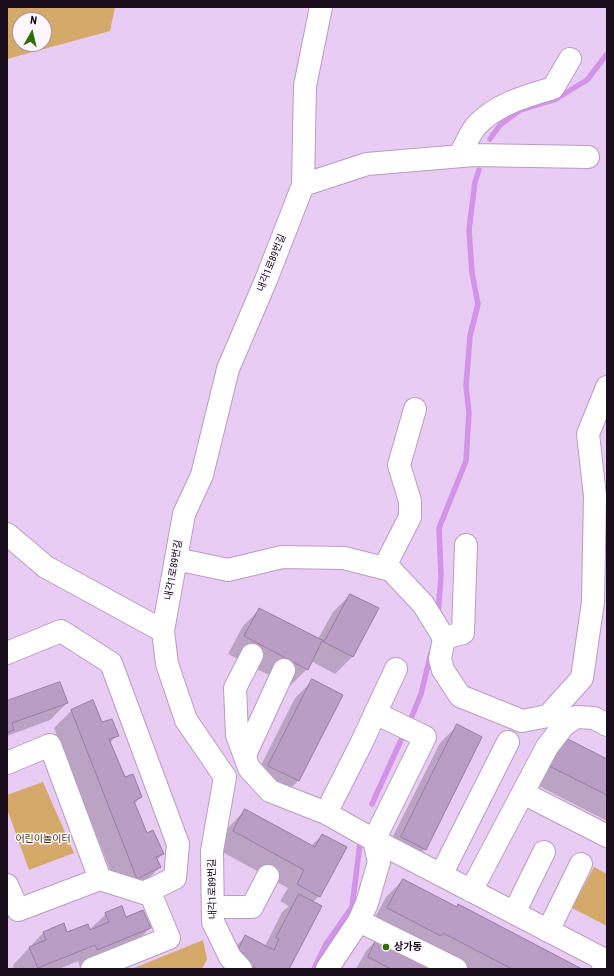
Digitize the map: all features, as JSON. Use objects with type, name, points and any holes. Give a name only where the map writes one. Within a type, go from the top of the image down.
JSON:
[{"type":"street","name":"내각1로89번길","points":[[232,965],[213,922],[212,852],[225,777],[186,720],[166,664],[163,631],[184,514],[202,475],[228,369],[266,280],[303,185],[305,86],[322,7]]},
{"type":"street","points":[[459,156],[476,126],[499,107],[527,96],[554,88],[570,60]]},
{"type":"street","points":[[303,185],[367,164],[474,155],[588,157]]},
{"type":"street","points":[[176,559],[228,570],[282,557],[344,558],[391,570],[423,604],[444,638],[440,659],[443,670],[460,696],[522,721],[548,716],[582,678],[593,602],[596,496],[588,434],[607,387]]},
{"type":"street","points":[[384,568],[410,517],[410,501],[399,465],[415,409]]},
{"type":"street","points":[[7,534],[46,567],[163,631]]},
{"type":"street","points":[[444,638],[463,633],[466,545]]},
{"type":"street","points":[[7,653],[61,631],[111,664],[178,844],[175,878],[144,893],[100,879],[18,910],[7,885]]},
{"type":"street","points":[[252,655],[235,688],[237,735],[249,768],[270,791],[326,813],[374,840],[599,957],[606,969]]},
{"type":"street","points":[[326,813],[396,669]]},
{"type":"street","points":[[245,755],[284,670]]},
{"type":"street","points":[[327,969],[359,920],[367,903],[379,862],[374,840],[425,737],[375,713]]},
{"type":"street","points":[[471,891],[547,747],[564,725],[576,718],[594,718],[607,725]]},
{"type":"street","points":[[441,875],[508,742]]},
{"type":"street","points":[[7,763],[50,745],[100,879]]},
{"type":"street","points":[[523,793],[607,836]]},
{"type":"street","points":[[514,913],[544,852]]},
{"type":"street","points":[[548,931],[581,864]]},
{"type":"street","points":[[213,907],[252,907],[268,876]]},
{"type":"street","points":[[92,969],[169,938],[149,890]]},
{"type":"street","points":[[359,920],[456,969]]},
{"type":"green space","points":[[7,7],[115,7],[110,31],[52,47],[52,12],[12,12],[12,52],[33,52],[7,59]]},
{"type":"green space","name":"어린이놀이터","points":[[43,782],[74,853],[29,870],[7,809],[7,795]]},
{"type":"green space","points":[[594,867],[607,874],[607,926],[572,908]]},
{"type":"green space","points":[[203,940],[207,959],[202,969],[132,969]]},
{"type":"building","points":[[350,594],[379,608],[353,657],[322,641],[308,670],[244,636],[259,608],[324,641]]},
{"type":"building","points":[[312,679],[343,695],[299,781],[268,766]]},
{"type":"building","points":[[60,682],[68,703],[12,723],[14,730],[7,733],[7,701]]},
{"type":"building","points":[[93,700],[102,722],[112,719],[119,736],[109,739],[125,777],[133,774],[142,797],[134,801],[147,833],[153,830],[164,854],[156,857],[161,867],[137,879],[71,710]]},
{"type":"building","points":[[457,724],[482,737],[426,850],[401,837]]},
{"type":"building","points":[[560,735],[607,759],[607,795],[545,764]]},
{"type":"building","points":[[245,809],[315,847],[322,834],[347,847],[320,897],[297,884],[304,870],[233,831]]},
{"type":"building","points":[[403,879],[457,907],[458,904],[582,969],[512,969],[443,933],[441,936],[387,908]]},
{"type":"building","points":[[299,894],[322,906],[289,969],[257,969],[245,962],[243,953],[238,950],[245,935],[274,950],[279,939],[276,938]]},
{"type":"building","points":[[122,906],[126,917],[143,910],[151,928],[97,950],[95,945],[38,968],[29,947],[46,940],[43,932],[64,923],[67,932],[88,924],[90,930],[109,922],[105,913]]},
{"type":"building","name":"상가동","points":[[378,937],[441,969],[391,969],[368,957]]},
{"type":"waterway","points":[[490,139],[500,125],[520,110],[556,99],[587,80],[607,54]]},
{"type":"waterway","points":[[438,615],[441,576],[439,528],[466,461],[469,413],[466,386],[470,336],[478,304],[472,273],[469,230],[475,182],[479,170]]},
{"type":"waterway","points":[[410,721],[421,694],[431,653]]},
{"type":"waterway","points":[[372,804],[402,738]]},
{"type":"waterway","points":[[314,969],[326,944],[352,907],[360,843]]},
{"type":"place","name":"상가동","points":[[386,947]]}]
